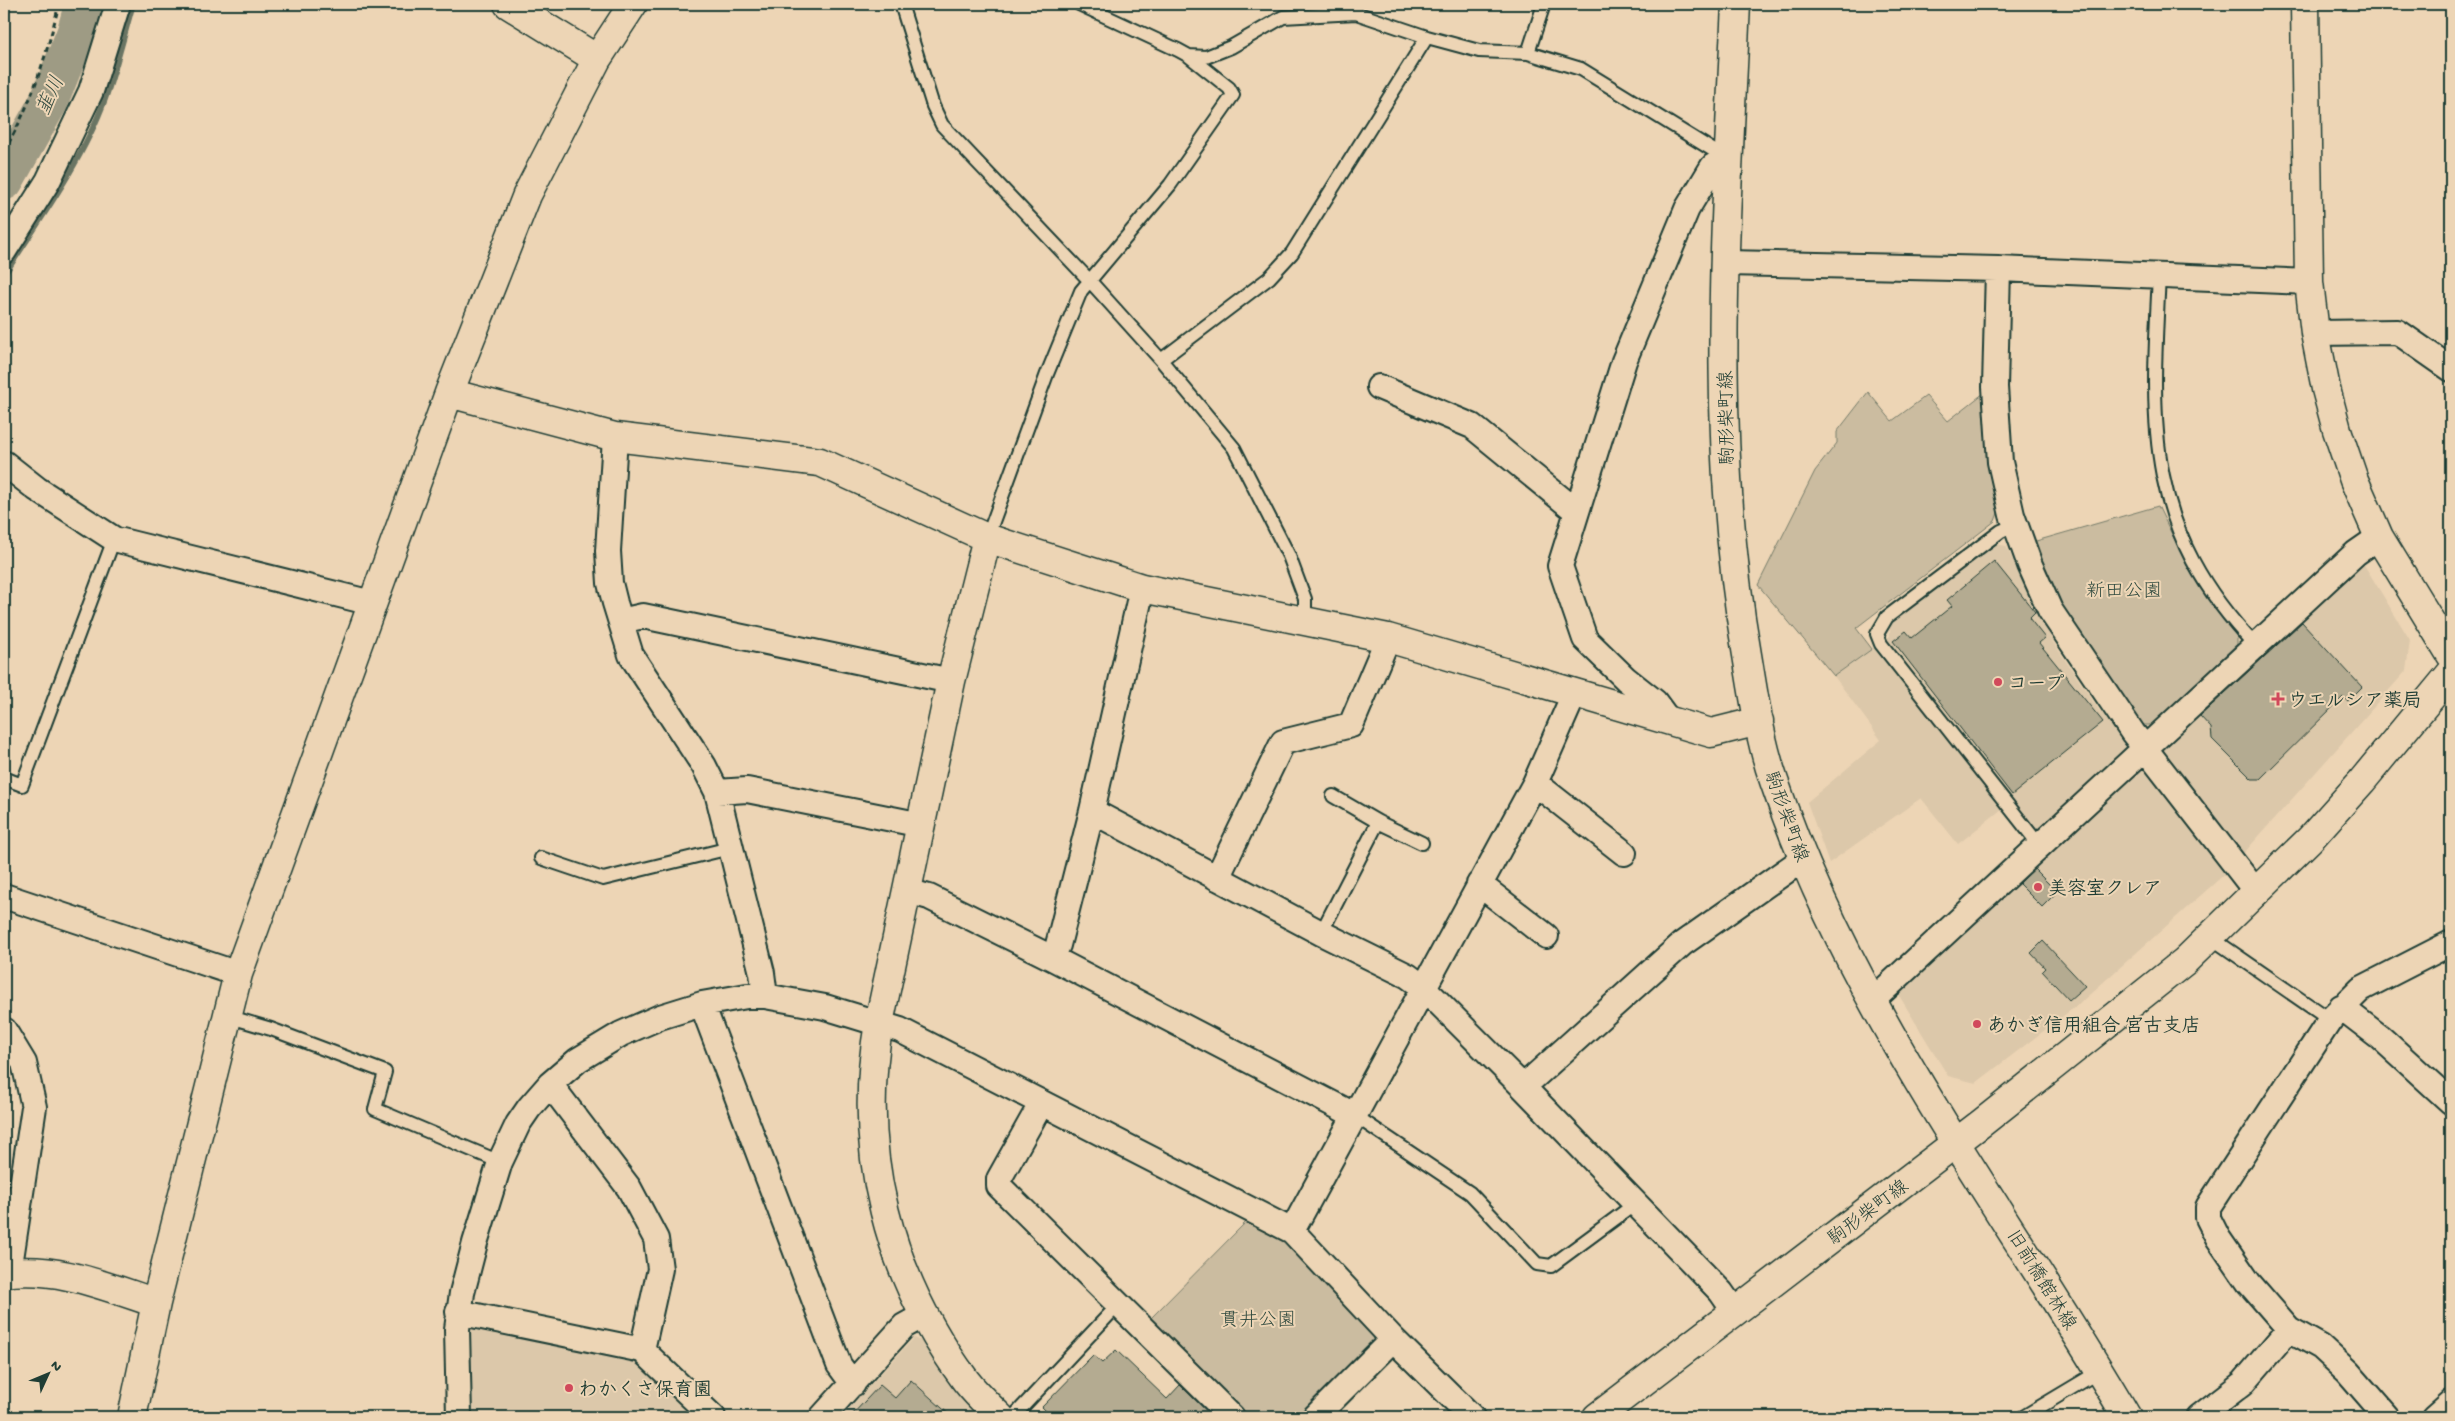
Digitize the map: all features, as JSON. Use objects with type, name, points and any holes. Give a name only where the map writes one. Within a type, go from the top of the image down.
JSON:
[{"type":"street","points":[[4,251],[48,182],[91,91],[118,4]]},
{"type":"street","points":[[508,4],[597,59]]},
{"type":"street","points":[[132,1417],[156,1303],[238,974],[449,393],[527,195],[597,59],[633,4]]},
{"type":"street","name":"駒形柴町線","points":[[1597,1417],[1956,1143],[1873,1000],[1819,896],[1772,778],[1759,721],[1741,620],[1726,492],[1724,430],[1726,262],[1736,4]]},
{"type":"street","points":[[2305,4],[2309,282],[2315,333],[2337,430],[2354,480],[2379,537],[2451,654]]},
{"type":"street","points":[[1669,721],[1655,702],[1626,679],[1585,639],[1560,566],[1624,361],[1687,210],[1713,166],[1729,160]]},
{"type":"street","points":[[1726,262],[1998,269],[2309,282]]},
{"type":"street","points":[[1998,269],[1994,387],[2000,462],[2015,525],[2050,610],[2133,733],[2256,893]]},
{"type":"street","points":[[2315,333],[2398,332],[2451,369]]},
{"type":"street","points":[[1379,386],[1472,426],[1576,511]]},
{"type":"street","points":[[449,393],[615,437],[820,462],[987,538],[1142,588],[1388,638],[1711,733],[1759,721]]},
{"type":"street","points":[[615,437],[608,551],[610,583],[631,655],[704,766],[716,792],[762,973],[765,996]]},
{"type":"street","points":[[4,463],[36,489],[114,539],[372,603]]},
{"type":"street","points":[[1873,1000],[2356,553],[2379,537]]},
{"type":"street","points":[[987,538],[951,682],[879,1023],[874,1048],[871,1118],[877,1174],[888,1228],[911,1292],[967,1382],[1000,1417]]},
{"type":"street","points":[[1052,958],[1058,945],[1092,811],[1142,588]]},
{"type":"street","points":[[621,621],[644,616],[951,682]]},
{"type":"street","points":[[1217,878],[1283,742],[1351,725],[1388,638]]},
{"type":"street","points":[[1956,1143],[2185,961],[2256,893],[2362,781],[2451,673]]},
{"type":"street","points":[[1292,1231],[1535,783],[1575,692]]},
{"type":"street","points":[[1535,783],[1624,853]]},
{"type":"street","points":[[716,792],[747,790],[922,825]]},
{"type":"street","points":[[1092,811],[1321,933],[1408,976],[1423,988],[1523,1087],[1721,1292],[1735,1312]]},
{"type":"street","points":[[1523,1087],[1682,944],[1804,859]]},
{"type":"street","points":[[1479,884],[1546,936]]},
{"type":"street","points":[[907,891],[929,897],[1052,958],[1354,1115]]},
{"type":"street","points":[[4,896],[238,974]]},
{"type":"street","points":[[2387,1417],[2348,1372],[2322,1348],[2290,1329],[2234,1262],[2208,1218],[2208,1207],[2335,1013],[2371,982],[2451,943]]},
{"type":"street","points":[[459,1417],[458,1312],[475,1243],[500,1162],[518,1124],[550,1084],[578,1060],[600,1045],[660,1017],[702,1004],[747,996],[765,996],[825,1008],[900,1030],[1041,1104],[1292,1231],[1393,1339],[1472,1417]]},
{"type":"street","points":[[702,1004],[839,1365],[854,1384]]},
{"type":"street","points":[[2335,1013],[2380,1037],[2451,1102]]},
{"type":"street","points":[[4,1030],[24,1063],[34,1107],[6,1273],[25,1270],[75,1277],[156,1303]]},
{"type":"street","points":[[550,1084],[629,1188],[656,1239],[660,1268],[642,1350]]},
{"type":"street","points":[[1041,1104],[999,1179],[999,1186],[1232,1417]]},
{"type":"street","name":"旧前橋館林線","points":[[1956,1143],[2127,1417]]},
{"type":"street","points":[[458,1312],[642,1350],[713,1417]]},
{"type":"street","points":[[822,1417],[854,1384],[904,1326],[924,1315]]},
{"type":"street","points":[[2199,1417],[2243,1383],[2290,1329]]},
{"type":"street","points":[[1316,1417],[1393,1339]]},
{"type":"street","points":[[2434,1417],[2451,1402]]},
{"type":"lane","points":[[901,4],[933,106],[942,125],[1089,280],[1161,360],[1234,448],[1249,474],[1289,556],[1305,599],[1305,621]]},
{"type":"lane","points":[[987,538],[1047,374],[1082,291],[1089,280],[1128,238],[1170,185],[1233,95],[1228,88],[1189,56],[1079,4]]},
{"type":"lane","points":[[1528,53],[1544,4]]},
{"type":"lane","points":[[1189,56],[1206,57],[1231,47],[1283,17],[1356,13],[1427,38],[1479,51],[1528,53],[1581,69],[1729,160]]},
{"type":"lane","points":[[1161,360],[1268,278],[1292,253],[1427,38]]},
{"type":"lane","points":[[2159,276],[2154,377],[2156,427],[2158,452],[2169,504],[2181,540],[2192,562],[2212,593],[2256,646]]},
{"type":"lane","points":[[2015,525],[2001,531],[1887,618],[1877,634],[1881,644],[2040,846]]},
{"type":"lane","points":[[4,778],[22,785],[114,539]]},
{"type":"lane","points":[[1333,796],[1378,822],[1422,843]]},
{"type":"lane","points":[[1321,933],[1378,822]]},
{"type":"lane","points":[[541,858],[603,879],[730,848]]},
{"type":"lane","points":[[2210,937],[2335,1013]]},
{"type":"lane","points":[[227,1016],[271,1029],[385,1072],[375,1110],[500,1162]]},
{"type":"lane","points":[[1354,1115],[1470,1193],[1537,1264],[1551,1266],[1635,1204]]},
{"type":"lane","points":[[1013,1417],[1118,1305]]},
{"type":"lane","points":[[2023,1417],[2100,1371]]},
{"type":"path","points":[[4,151],[20,124],[50,39],[59,4]]},
{"type":"shaded area","points":[[1995,544],[2006,546],[2053,642],[2099,710],[2122,735],[2161,754],[2168,743],[2360,558],[2410,640],[2406,671],[2227,872],[2080,1003],[1976,1083],[1948,1076],[1900,997],[1901,988],[2051,847],[2012,801],[1958,844],[1921,798],[1829,863],[1807,802],[1881,740],[1834,676],[1890,636],[1890,625]]},
{"type":"shaded area","name":"わかくさ保育園","points":[[474,1323],[636,1360],[699,1417],[469,1417],[470,1328]]},
{"type":"shaded area","points":[[914,1338],[924,1342],[982,1417],[841,1417]]},
{"type":"green space","points":[[1868,392],[1892,421],[1926,396],[1948,421],[1984,393],[1988,448],[1998,513],[1995,521],[1856,628],[1872,649],[1834,676],[1758,585],[1815,471],[1837,443],[1837,432]]},
{"type":"green space","name":"新田公園","points":[[2158,506],[2190,571],[2237,637],[2237,644],[2152,725],[2142,725],[2072,633],[2029,543]]},
{"type":"green space","name":"貫井公園","points":[[1247,1221],[1288,1241],[1375,1330],[1373,1341],[1298,1417],[1250,1417],[1150,1319]]},
{"type":"building","name":"コープ","points":[[1994,561],[2035,612],[2029,618],[2045,638],[2039,643],[2103,722],[2012,795],[1893,641],[1906,631],[1912,638],[1952,606],[1947,600]]},
{"type":"building","name":"ウエルシア薬局","points":[[2302,622],[2362,687],[2348,701],[2343,697],[2260,779],[2252,779],[2212,739],[2211,728],[2200,716]]},
{"type":"building","name":"美容室クレア","points":[[2034,869],[2057,892],[2042,907],[2019,884]]},
{"type":"building","points":[[2043,941],[2085,986],[2069,1000],[2042,971],[2045,968],[2031,953]]},
{"type":"building","points":[[1116,1350],[1167,1399],[1180,1385],[1213,1417],[1052,1417],[1042,1407],[1093,1355],[1102,1363]]},
{"type":"building","points":[[911,1380],[952,1417],[850,1417],[880,1385],[895,1398]]},
{"type":"waterway","name":"韮川","points":[[4,181],[49,101],[76,33],[84,4]]},
{"type":"waterway","points":[[4,275],[46,212],[73,167],[96,122],[113,75],[133,4]]},
{"type":"place","name":"コープ","points":[[1998,682]]},
{"type":"place","name":"ウエルシア薬局","points":[[2278,699]]},
{"type":"place","name":"美容室クレア","points":[[2038,887]]},
{"type":"place","name":"あかぎ信用組合 宮古支店","points":[[1977,1024]]},
{"type":"place","name":"わかくさ保育園","points":[[569,1388]]}]
